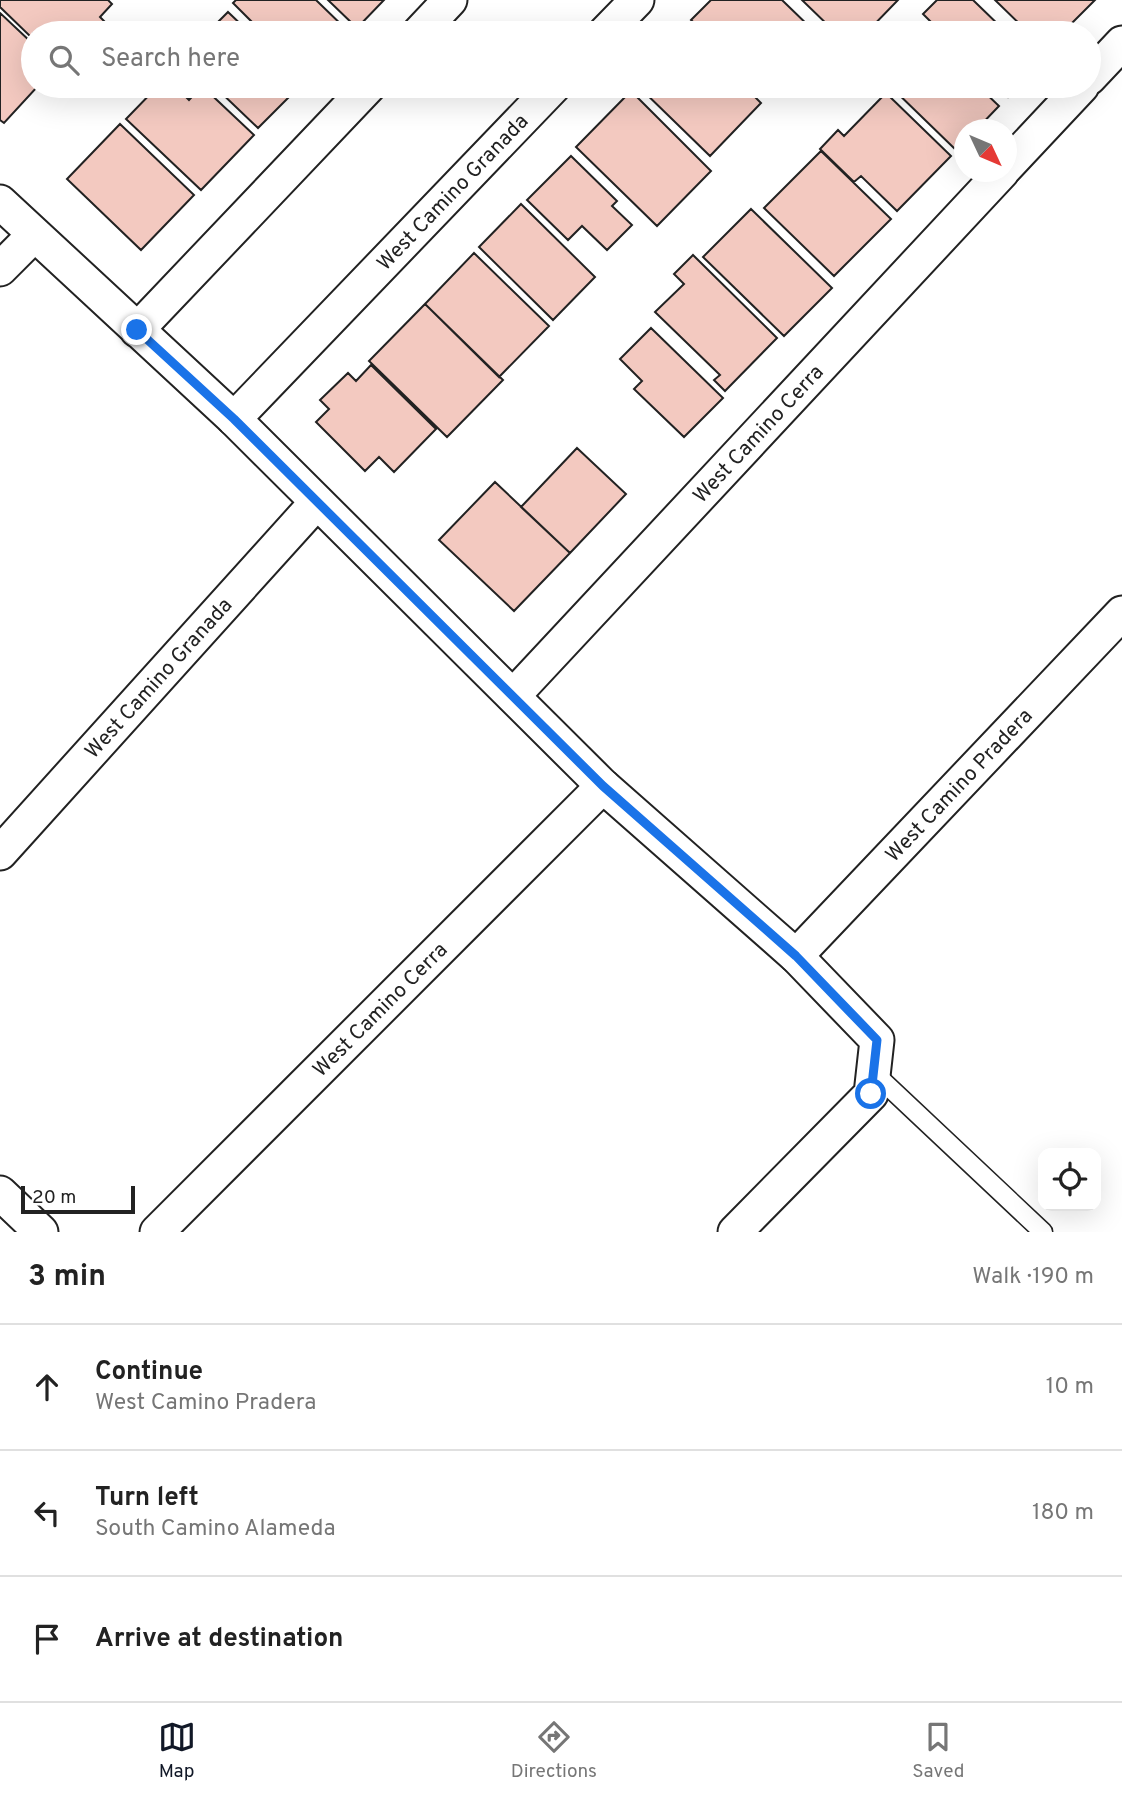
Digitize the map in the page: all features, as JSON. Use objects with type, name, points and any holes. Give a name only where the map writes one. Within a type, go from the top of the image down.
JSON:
[{"type":"street","points":[[430,21],[450,0]]},
{"type":"street","points":[[617,21],[637,0]]},
{"type":"street","points":[[1101,65],[1122,43]]},
{"type":"street","points":[[137,330],[358,98]]},
{"type":"street","name":"West Camino Granada","points":[[234,419],[542,98]]},
{"type":"street","points":[[1017,155],[1071,98]]},
{"type":"street","name":"West Camino Cerra","points":[[513,696],[993,182]]},
{"type":"street","points":[[0,202],[234,419],[603,786],[796,956],[875,1056],[871,1094],[735,1232]]},
{"type":"street","points":[[0,270],[34,235]]},
{"type":"street","name":"West Camino Granada","points":[[0,853],[317,502]]},
{"type":"street","name":"West Camino Pradera","points":[[796,956],[1122,612]]},
{"type":"street","name":"West Camino Cerra","points":[[157,1232],[603,786]]},
{"type":"street","points":[[0,1193],[41,1232]]},
{"type":"lane","points":[[875,1056],[1043,1232]]},
{"type":"building","points":[[0,0],[108,0],[112,4],[100,17],[104,21],[21,21],[21,27],[0,7]]},
{"type":"building","points":[[236,0],[316,0],[338,21],[251,21],[233,3]]},
{"type":"building","points":[[328,0],[384,0],[364,21],[350,21]]},
{"type":"building","points":[[711,0],[782,0],[804,21],[692,21]]},
{"type":"building","points":[[802,0],[898,0],[878,21],[824,21]]},
{"type":"building","points":[[937,0],[973,0],[995,21],[930,21],[923,14]]},
{"type":"building","points":[[995,0],[1095,0],[1074,21],[1017,21]]},
{"type":"building","points":[[228,12],[237,21],[219,21]]},
{"type":"building","points":[[0,13],[21,33],[21,98],[27,98],[4,123],[0,120]]},
{"type":"building","points":[[146,98],[215,98],[254,135],[201,190],[126,119]]},
{"type":"building","points":[[227,98],[288,98],[258,128]]},
{"type":"building","points":[[624,98],[638,98],[711,171],[657,226],[576,147]]},
{"type":"building","points":[[650,98],[756,98],[761,103],[710,156]]},
{"type":"building","points":[[881,98],[891,98],[951,156],[897,211],[861,176],[854,182],[820,149],[838,130],[844,136]]},
{"type":"building","points":[[902,98],[991,98],[999,106],[987,119],[954,119],[954,148]]},
{"type":"building","points":[[120,124],[194,195],[141,250],[67,179]]},
{"type":"building","points":[[821,151],[891,219],[834,276],[764,208]]},
{"type":"building","points":[[571,156],[617,201],[612,206],[632,225],[607,250],[582,226],[568,240],[527,200]]},
{"type":"building","points":[[521,204],[595,277],[553,320],[479,247]]},
{"type":"building","points":[[751,209],[832,288],[784,336],[703,257]]},
{"type":"building","points":[[474,253],[549,326],[499,377],[425,304]]},
{"type":"building","points":[[693,255],[777,338],[725,391],[714,380],[720,375],[655,312],[684,284],[674,274]]},
{"type":"building","points":[[425,304],[503,380],[447,437],[369,361]]},
{"type":"building","points":[[651,328],[723,398],[684,437],[634,389],[642,381],[620,359]]},
{"type":"building","points":[[371,365],[436,429],[394,472],[379,457],[365,471],[316,422],[329,409],[320,400],[348,373],[356,381]]},
{"type":"building","points":[[577,448],[626,494],[570,553],[521,507]]},
{"type":"building","points":[[495,482],[570,553],[514,611],[439,540]]},
{"type":"route","points":[[137,330],[234,419],[603,786],[796,956],[877,1040],[871,1094]]}]
